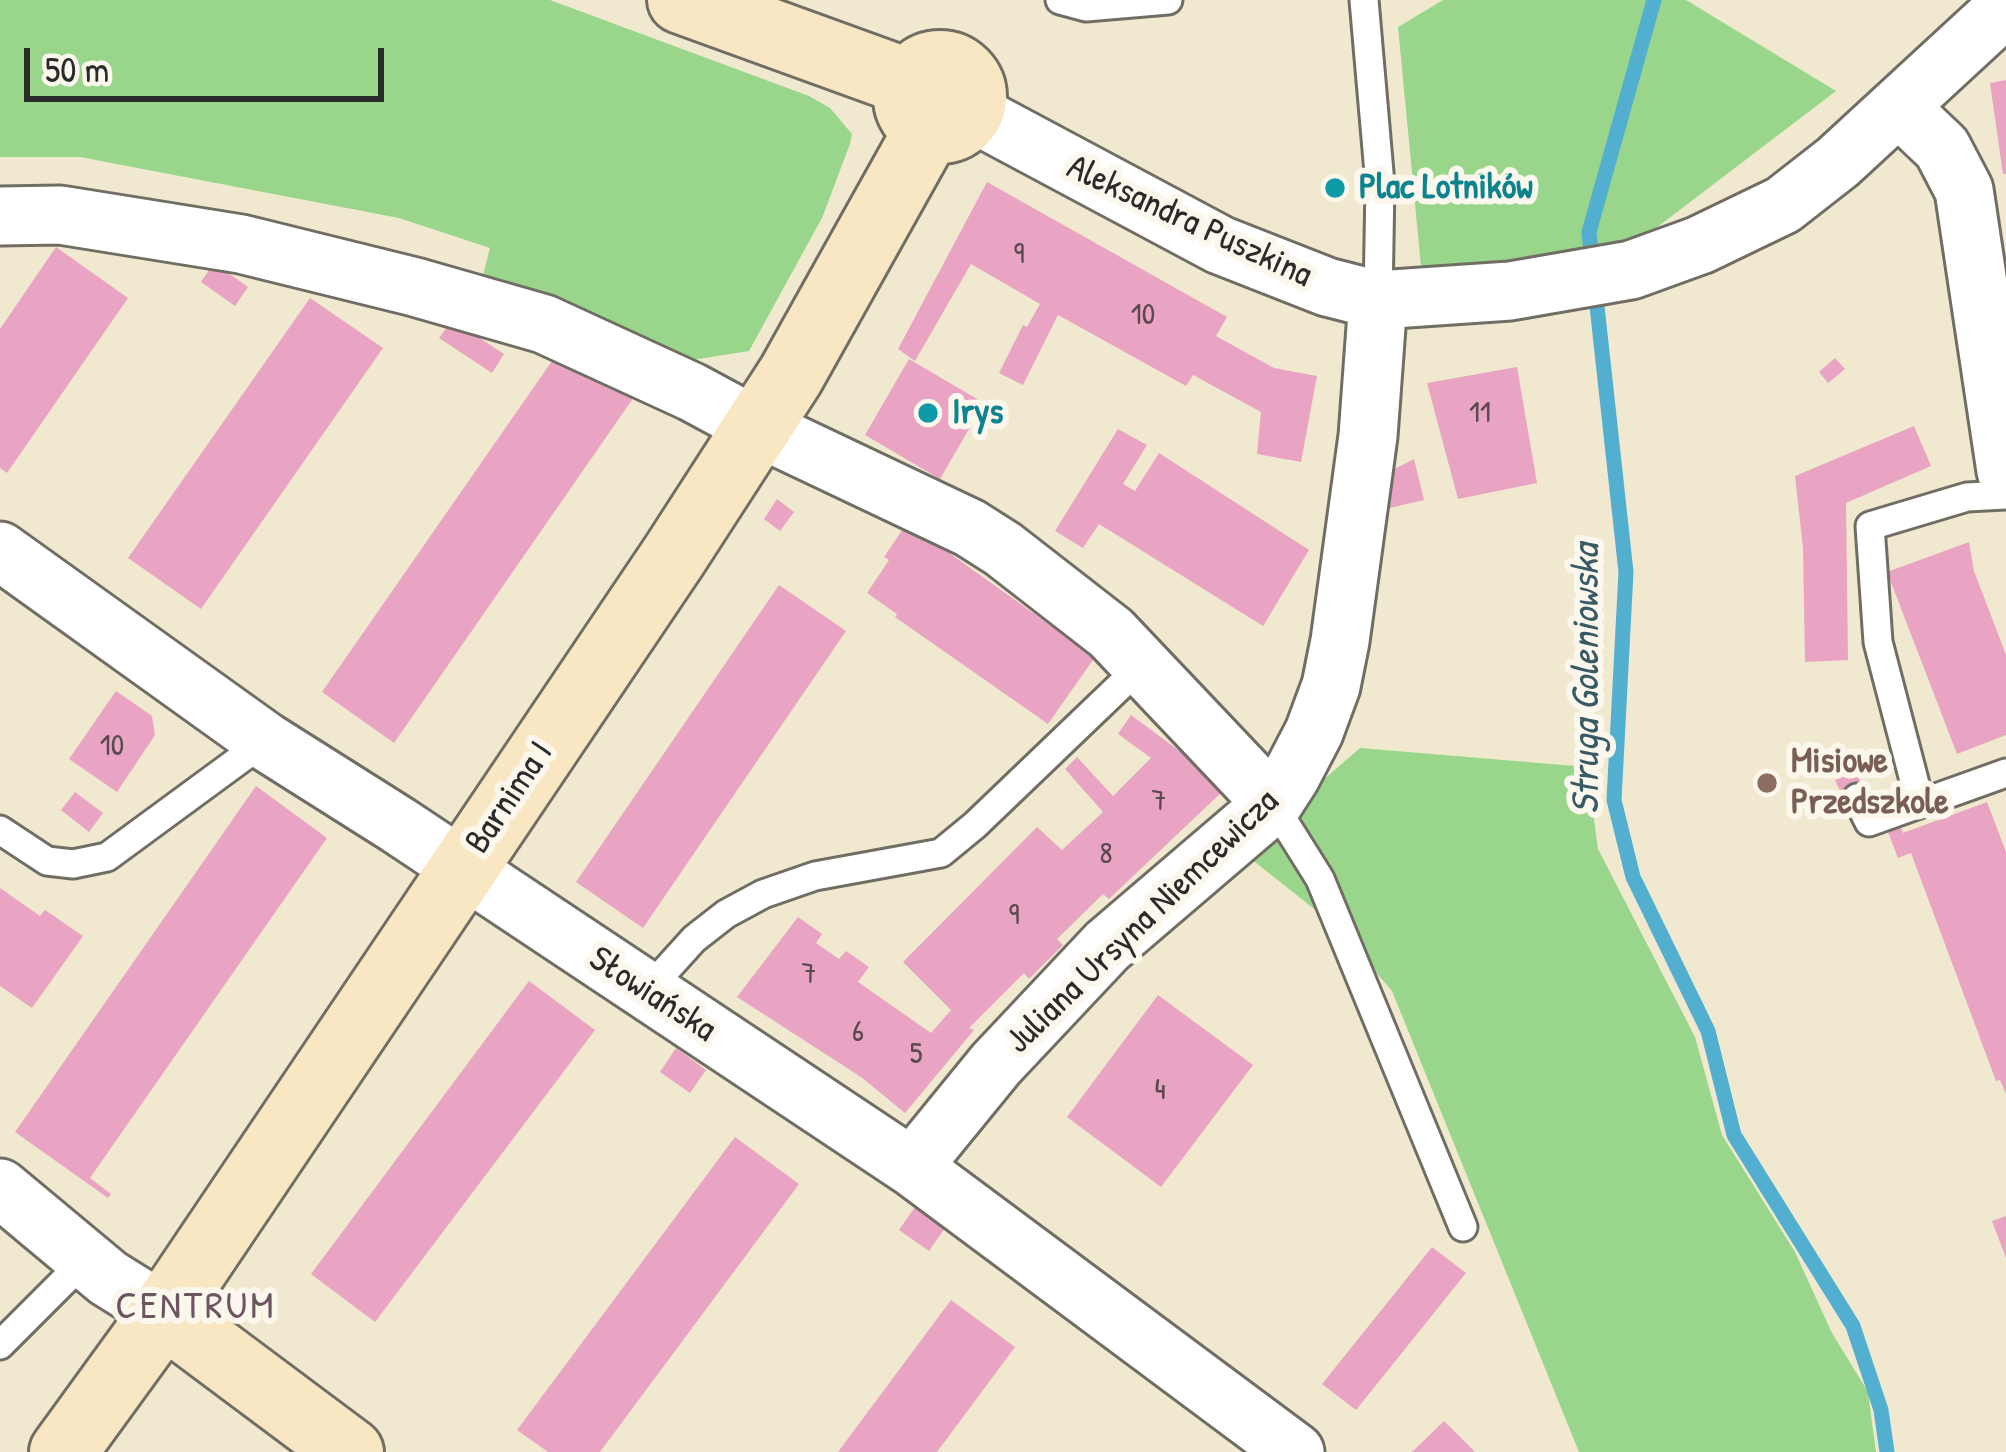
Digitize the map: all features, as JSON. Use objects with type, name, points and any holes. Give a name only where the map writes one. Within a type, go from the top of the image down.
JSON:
[{"type":"street","name":"Aleksandra Puszkina","points":[[681,0],[936,107],[1265,266],[1378,299],[1460,296],[1560,284],[1631,270],[1700,245],[1783,205],[1900,108],[2006,8]]},
{"type":"street","name":"Barnima I","points":[[63,1452],[164,1312],[757,427],[850,272],[936,107]]},
{"type":"street","points":[[1900,108],[1942,148],[1964,190],[2006,471]]},
{"type":"street","points":[[0,216],[60,215],[241,244],[415,287],[544,324],[692,392],[970,528],[1080,606],[1273,804]]},
{"type":"street","name":"Juliana Ursyna Niemcewicza","points":[[912,1167],[996,1064],[1107,946],[1273,804],[1314,732],[1334,670],[1368,436],[1378,299]]},
{"type":"street","name":"Słowiańska","points":[[0,551],[265,741],[912,1167],[1295,1452]]},
{"type":"street","points":[[0,1188],[108,1278],[164,1312],[350,1452]]},
{"type":"lane","points":[[1060,0],[1086,7],[1168,0]]},
{"type":"lane","points":[[1364,0],[1380,184],[1378,299]]},
{"type":"lane","points":[[1916,788],[1877,642],[1870,526],[1967,497],[2006,495]]},
{"type":"lane","points":[[646,991],[694,939],[763,893],[815,876],[941,853],[1142,665]]},
{"type":"lane","points":[[0,830],[47,861],[73,864],[107,856],[265,741]]},
{"type":"lane","points":[[1858,798],[1869,822],[2006,773]]},
{"type":"lane","points":[[1273,804],[1320,879],[1463,1228]]},
{"type":"lane","points":[[0,1345],[86,1259]]},
{"type":"green space","points":[[0,0],[550,0],[809,96],[830,108],[852,134],[822,218],[749,351],[692,360],[685,373],[481,283],[490,248],[399,218],[80,157],[0,157]]},
{"type":"green space","points":[[1443,0],[1686,0],[1836,91],[1635,244],[1423,287],[1398,27]]},
{"type":"green space","points":[[1360,748],[1587,767],[1598,849],[1695,1037],[1722,1135],[1795,1252],[1832,1333],[1868,1392],[1876,1452],[1579,1452],[1392,991],[1337,927],[1241,851]]},
{"type":"building","points":[[2006,80],[2006,174],[2003,174],[1990,83]]},
{"type":"building","points":[[987,182],[1227,317],[1216,336],[1274,368],[1317,376],[1301,462],[1257,454],[1261,412],[1193,375],[1186,386],[1058,315],[1023,385],[999,373],[1023,325],[1027,327],[1040,304],[971,264],[915,361],[898,349]]},
{"type":"building","points":[[56,247],[128,298],[7,473],[0,468],[0,329]]},
{"type":"building","points":[[214,263],[248,287],[235,306],[201,282]]},
{"type":"building","points":[[310,298],[383,348],[201,609],[128,558]]},
{"type":"building","points":[[452,320],[504,354],[492,373],[439,338]]},
{"type":"building","points":[[561,348],[634,397],[394,743],[322,692]]},
{"type":"building","points":[[1835,358],[1845,369],[1828,383],[1819,372]]},
{"type":"building","name":"Irys","points":[[909,359],[984,403],[940,479],[865,435]]},
{"type":"building","points":[[1517,367],[1537,483],[1458,499],[1427,383]]},
{"type":"building","points":[[1914,426],[1931,466],[1846,503],[1848,660],[1805,662],[1803,548],[1795,476]]},
{"type":"building","points":[[1118,429],[1147,445],[1123,484],[1135,491],[1159,453],[1309,550],[1263,626],[1099,524],[1083,548],[1055,531]]},
{"type":"building","points":[[1414,459],[1424,500],[1381,510],[1383,475]]},
{"type":"building","points":[[777,499],[794,512],[780,531],[764,519]]},
{"type":"building","points":[[907,523],[1095,657],[1048,724],[867,593]]},
{"type":"building","points":[[1969,542],[1974,571],[2006,655],[2006,735],[1957,754],[1887,572]]},
{"type":"building","points":[[779,585],[846,631],[643,928],[576,882]]},
{"type":"building","points":[[116,691],[152,716],[155,735],[117,792],[69,759]]},
{"type":"building","points":[[1131,715],[1225,789],[1109,899],[1103,894],[1057,939],[1063,945],[1029,979],[1024,973],[969,1028],[974,1030],[905,1113],[861,1077],[737,997],[798,917],[822,934],[816,943],[839,959],[846,951],[869,967],[858,982],[931,1033],[951,1010],[903,962],[1037,827],[1062,850],[1103,812],[1065,769],[1077,757],[1113,796],[1151,758],[1118,734]]},
{"type":"building","points":[[1856,771],[1865,792],[1845,801],[1835,780]]},
{"type":"building","points":[[256,786],[327,838],[90,1178],[111,1194],[108,1198],[15,1132]]},
{"type":"building","points":[[75,792],[103,813],[89,832],[61,810]]},
{"type":"building","points":[[1987,802],[2006,852],[2006,1094],[2000,1080],[1996,1081],[1911,853],[1898,858],[1887,829],[1900,825],[1903,833]]},
{"type":"building","points":[[0,888],[40,916],[45,910],[83,936],[32,1008],[0,986]]},
{"type":"building","points":[[529,981],[595,1030],[375,1322],[311,1274]]},
{"type":"building","points":[[1158,995],[1253,1065],[1161,1187],[1067,1117]]},
{"type":"building","points":[[676,1048],[706,1070],[690,1093],[660,1072]]},
{"type":"building","points":[[735,1137],[799,1184],[600,1452],[548,1452],[517,1430]]},
{"type":"building","points":[[915,1207],[945,1228],[929,1251],[899,1230]]},
{"type":"building","points":[[2006,1216],[2006,1258],[1992,1221]]},
{"type":"building","points":[[1432,1247],[1466,1273],[1356,1410],[1322,1384]]},
{"type":"building","points":[[951,1300],[1015,1347],[937,1452],[838,1452]]},
{"type":"building","points":[[1444,1421],[1475,1452],[1412,1452]]},
{"type":"waterway","name":"Struga Goleniowska","points":[[1592,264],[1589,232],[1654,0]]},
{"type":"waterway","name":"Struga Goleniowska","points":[[1595,288],[1626,572],[1614,800],[1633,877],[1708,1031],[1734,1135],[1853,1326],[1881,1410],[1887,1452]]},
{"type":"place","name":"Plac Lotników","points":[[1335,188]]},
{"type":"place","name":"Irys","points":[[928,413]]},
{"type":"place","name":"Misiowe Przedszkole","points":[[1767,783]]},
{"type":"district","name":"CENTRUM","points":[[196,1308]]}]
